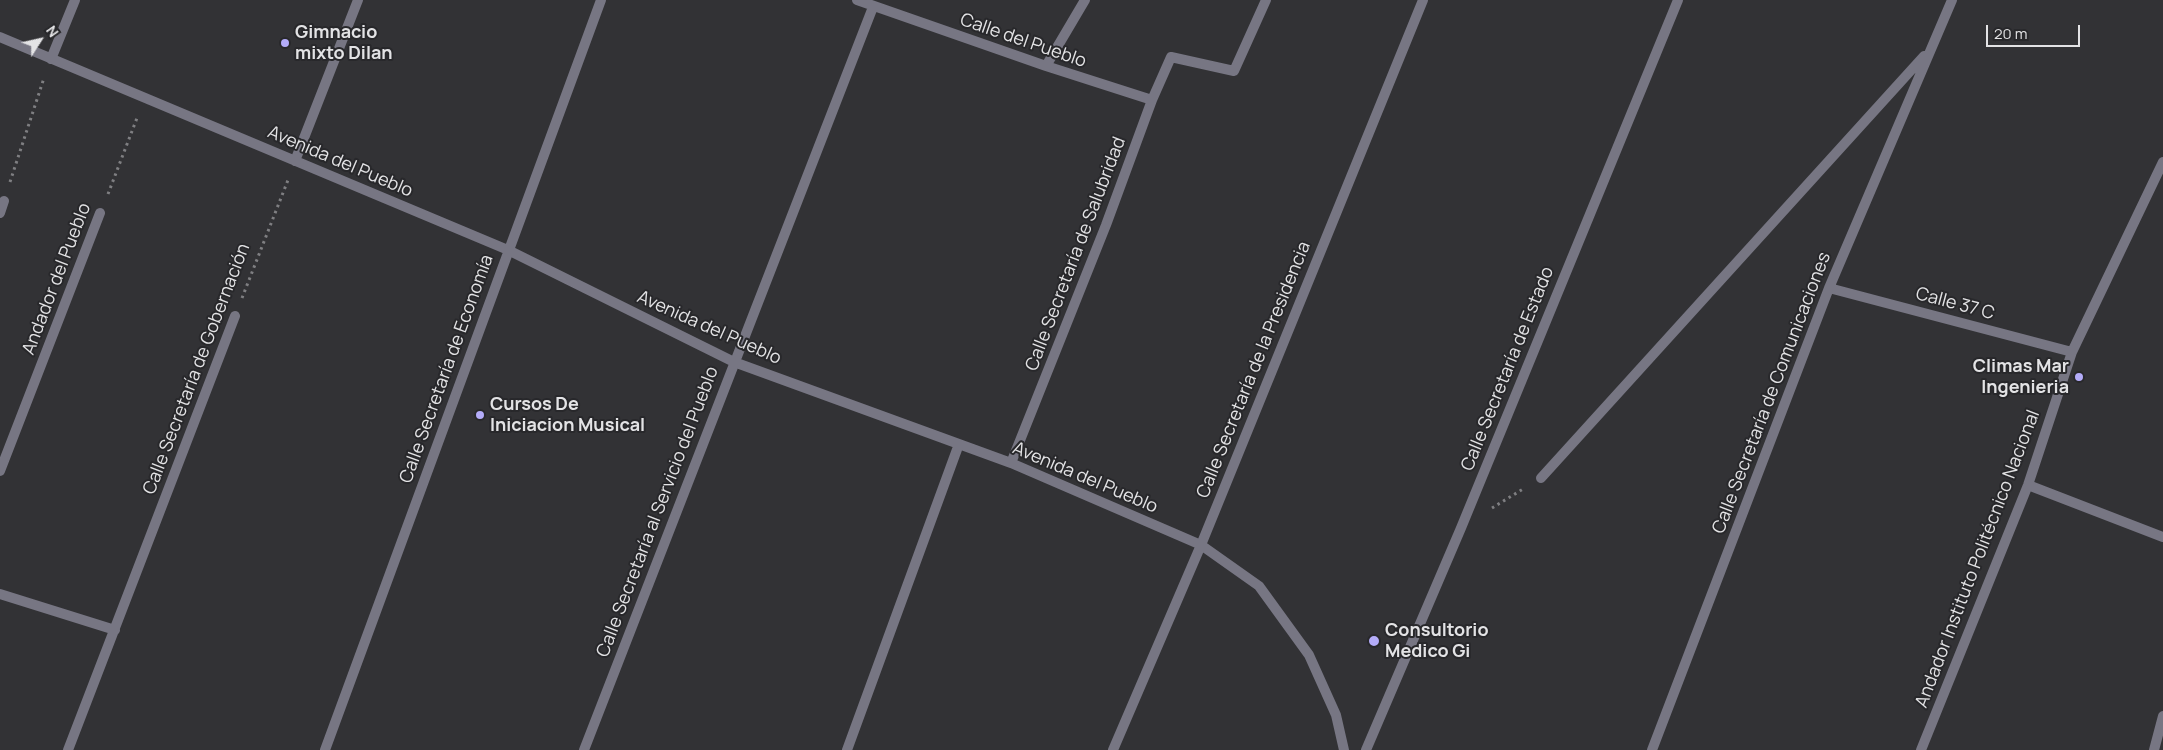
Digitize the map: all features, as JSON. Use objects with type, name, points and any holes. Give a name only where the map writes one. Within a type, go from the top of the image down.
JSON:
[{"type":"street","points":[[51,59],[75,0]]},
{"type":"street","points":[[295,161],[358,0]]},
{"type":"street","name":"Calle Secretaría de Economía","points":[[325,750],[601,0]]},
{"type":"street","name":"Calle del Pueblo","points":[[858,0],[873,7],[1046,66],[1152,100]]},
{"type":"street","points":[[1046,66],[1085,0]]},
{"type":"street","name":"Calle Secretaría de Salubridad","points":[[1011,463],[1106,225],[1152,100],[1171,57],[1234,71],[1266,0]]},
{"type":"street","name":"Calle Secretaría de la Presidencia","points":[[1113,750],[1201,545],[1423,0]]},
{"type":"street","name":"Calle Secretaría de Estado","points":[[1366,750],[1461,528],[1678,0]]},
{"type":"street","name":"Calle Secretaría de Comunicaciones","points":[[1652,750],[1829,288],[1929,50],[1952,0]]},
{"type":"street","name":"Calle Secretaría al Servicio del Pueblo","points":[[584,750],[873,7]]},
{"type":"street","name":"Avenida del Pueblo","points":[[0,38],[508,250],[734,362],[1011,463],[1201,545],[1260,586],[1309,655],[1336,715],[1344,750]]},
{"type":"street","name":"Calle Secretaría de Comunicaciones","points":[[1541,478],[1929,50]]},
{"type":"street","name":"Andador Instituto Politécnico Nacional","points":[[1921,750],[2028,485],[2072,352],[2163,162]]},
{"type":"street","points":[[0,213],[4,201]]},
{"type":"street","name":"Andador del Pueblo","points":[[0,471],[100,213]]},
{"type":"street","name":"Calle 37 C","points":[[1829,288],[2072,352]]},
{"type":"street","name":"Calle Secretaría de Gobernación","points":[[68,750],[235,316]]},
{"type":"street","points":[[847,750],[959,444]]},
{"type":"street","points":[[2028,485],[2163,537]]},
{"type":"street","points":[[0,594],[115,630]]},
{"type":"street","points":[[2154,750],[2163,716]]},
{"type":"path","points":[[4,201],[51,59]]},
{"type":"path","name":"Andador del Pueblo","points":[[100,213],[144,98]]},
{"type":"path","name":"Calle Secretaría de Gobernación","points":[[235,316],[295,161]]},
{"type":"path","points":[[1461,528],[1541,478]]},
{"type":"place","name":"Gimnacio mixto Dilan","points":[[285,43]]},
{"type":"place","name":"Climas Mar Ingenieria","points":[[2079,377]]},
{"type":"place","name":"Cursos De Iniciacion Musical","points":[[480,415]]},
{"type":"place","name":"Consultorio Medico Gi","points":[[1374,641]]}]
